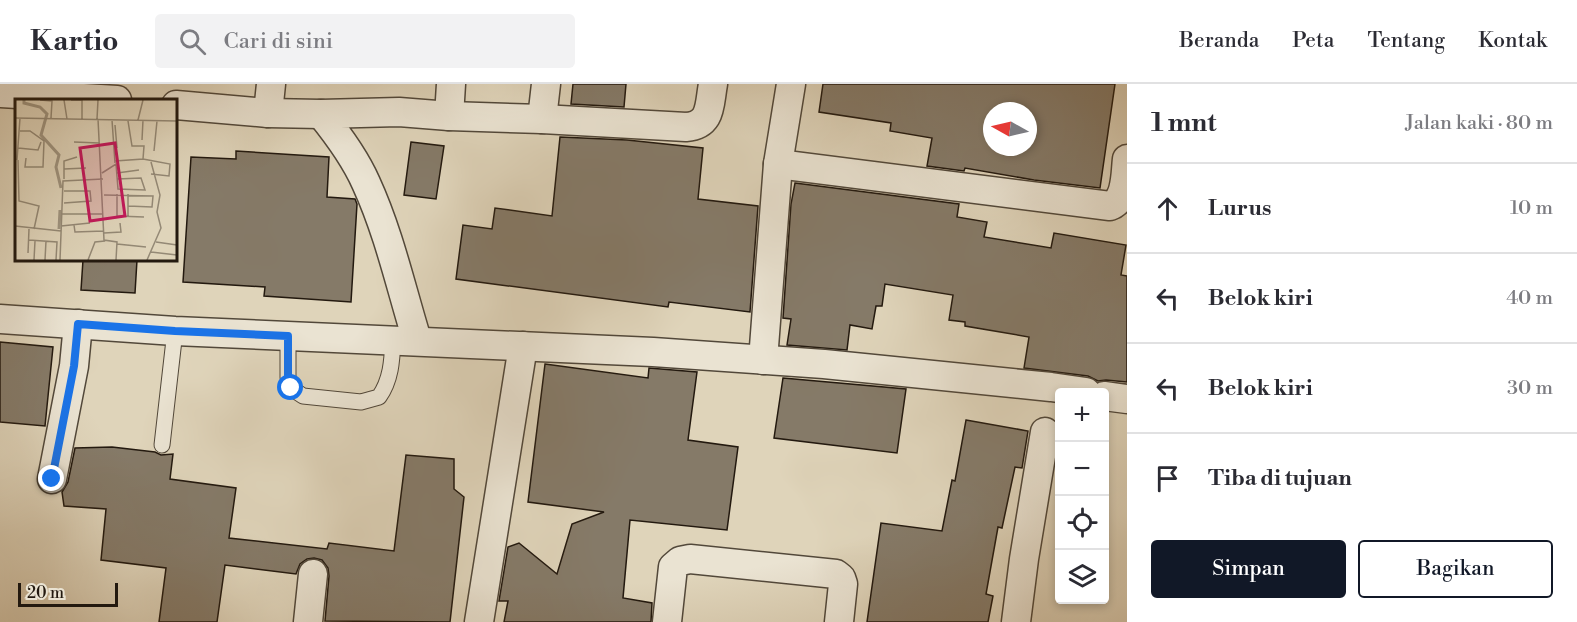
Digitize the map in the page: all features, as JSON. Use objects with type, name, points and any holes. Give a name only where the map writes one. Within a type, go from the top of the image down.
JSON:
[{"type":"street","points":[[268,113],[271,84]]},
{"type":"street","points":[[450,116],[451,84]]},
{"type":"street","points":[[542,119],[546,84]]},
{"type":"street","points":[[177,105],[268,113],[399,112],[696,127],[707,117],[713,84]]},
{"type":"street","points":[[762,360],[778,164],[791,84]]},
{"type":"street","points":[[0,93],[69,90],[112,99]]},
{"type":"street","points":[[321,114],[342,140],[366,181],[383,228],[405,340]]},
{"type":"street","points":[[778,164],[1110,207],[1118,202],[1122,193],[1127,159]]},
{"type":"street","points":[[0,319],[175,331],[653,352],[1058,388]]},
{"type":"street","points":[[52,479],[74,366],[78,324]]},
{"type":"street","points":[[479,622],[523,346]]},
{"type":"street","points":[[1109,397],[1127,399]]},
{"type":"street","points":[[1016,622],[1045,432]]},
{"type":"street","points":[[667,622],[673,567],[680,561],[690,559],[836,574],[841,578],[843,584],[839,622]]},
{"type":"street","points":[[308,622],[313,574]]},
{"type":"lane","points":[[162,445],[175,331]]},
{"type":"lane","points":[[288,336],[288,377],[291,388],[303,396],[361,402],[379,397],[386,388],[405,340]]},
{"type":"building","points":[[573,84],[626,84],[624,107],[571,104]]},
{"type":"building","points":[[823,84],[1115,84],[1100,188],[965,168],[964,171],[927,166],[932,138],[890,131],[891,123],[819,112]]},
{"type":"building","points":[[560,137],[627,140],[703,148],[698,199],[758,206],[750,312],[669,302],[668,307],[456,279],[463,225],[492,229],[495,208],[552,216]]},
{"type":"building","points":[[411,142],[444,146],[436,199],[404,195]]},
{"type":"building","points":[[236,151],[329,157],[327,197],[355,199],[357,204],[351,302],[264,296],[265,287],[183,282],[191,157],[236,159]]},
{"type":"building","points":[[795,183],[959,204],[957,217],[987,222],[984,237],[1051,248],[1054,233],[1126,245],[1121,275],[1127,276],[1127,382],[1098,381],[1088,376],[1024,368],[1029,337],[965,326],[965,322],[949,320],[953,295],[885,284],[882,306],[876,306],[872,329],[850,325],[847,350],[787,345],[791,319],[783,318],[791,204]]},
{"type":"building","points":[[83,261],[137,261],[135,293],[81,290]]},
{"type":"building","points":[[0,342],[53,347],[45,426],[0,422]]},
{"type":"building","points":[[545,364],[648,378],[649,368],[697,372],[688,440],[738,447],[727,530],[630,520],[623,598],[652,603],[651,622],[504,622],[508,601],[499,601],[508,547],[519,543],[557,574],[572,524],[604,512],[528,502]]},
{"type":"building","points":[[783,378],[906,389],[897,453],[774,438]]},
{"type":"building","points":[[966,420],[1028,431],[1022,468],[1015,467],[1002,528],[998,527],[986,594],[993,596],[988,622],[867,622],[881,523],[942,531],[952,480],[955,481]]},
{"type":"building","points":[[112,447],[155,452],[161,455],[173,454],[170,479],[236,488],[229,538],[327,549],[329,543],[394,551],[406,455],[454,459],[454,489],[464,497],[450,622],[325,621],[328,568],[322,560],[314,558],[307,559],[300,564],[296,574],[225,565],[217,622],[159,622],[166,568],[101,560],[106,509],[64,506],[62,492],[68,482],[75,448]]},
{"type":"route","points":[[52,479],[74,366],[78,324],[288,336],[288,377],[291,388]]}]
